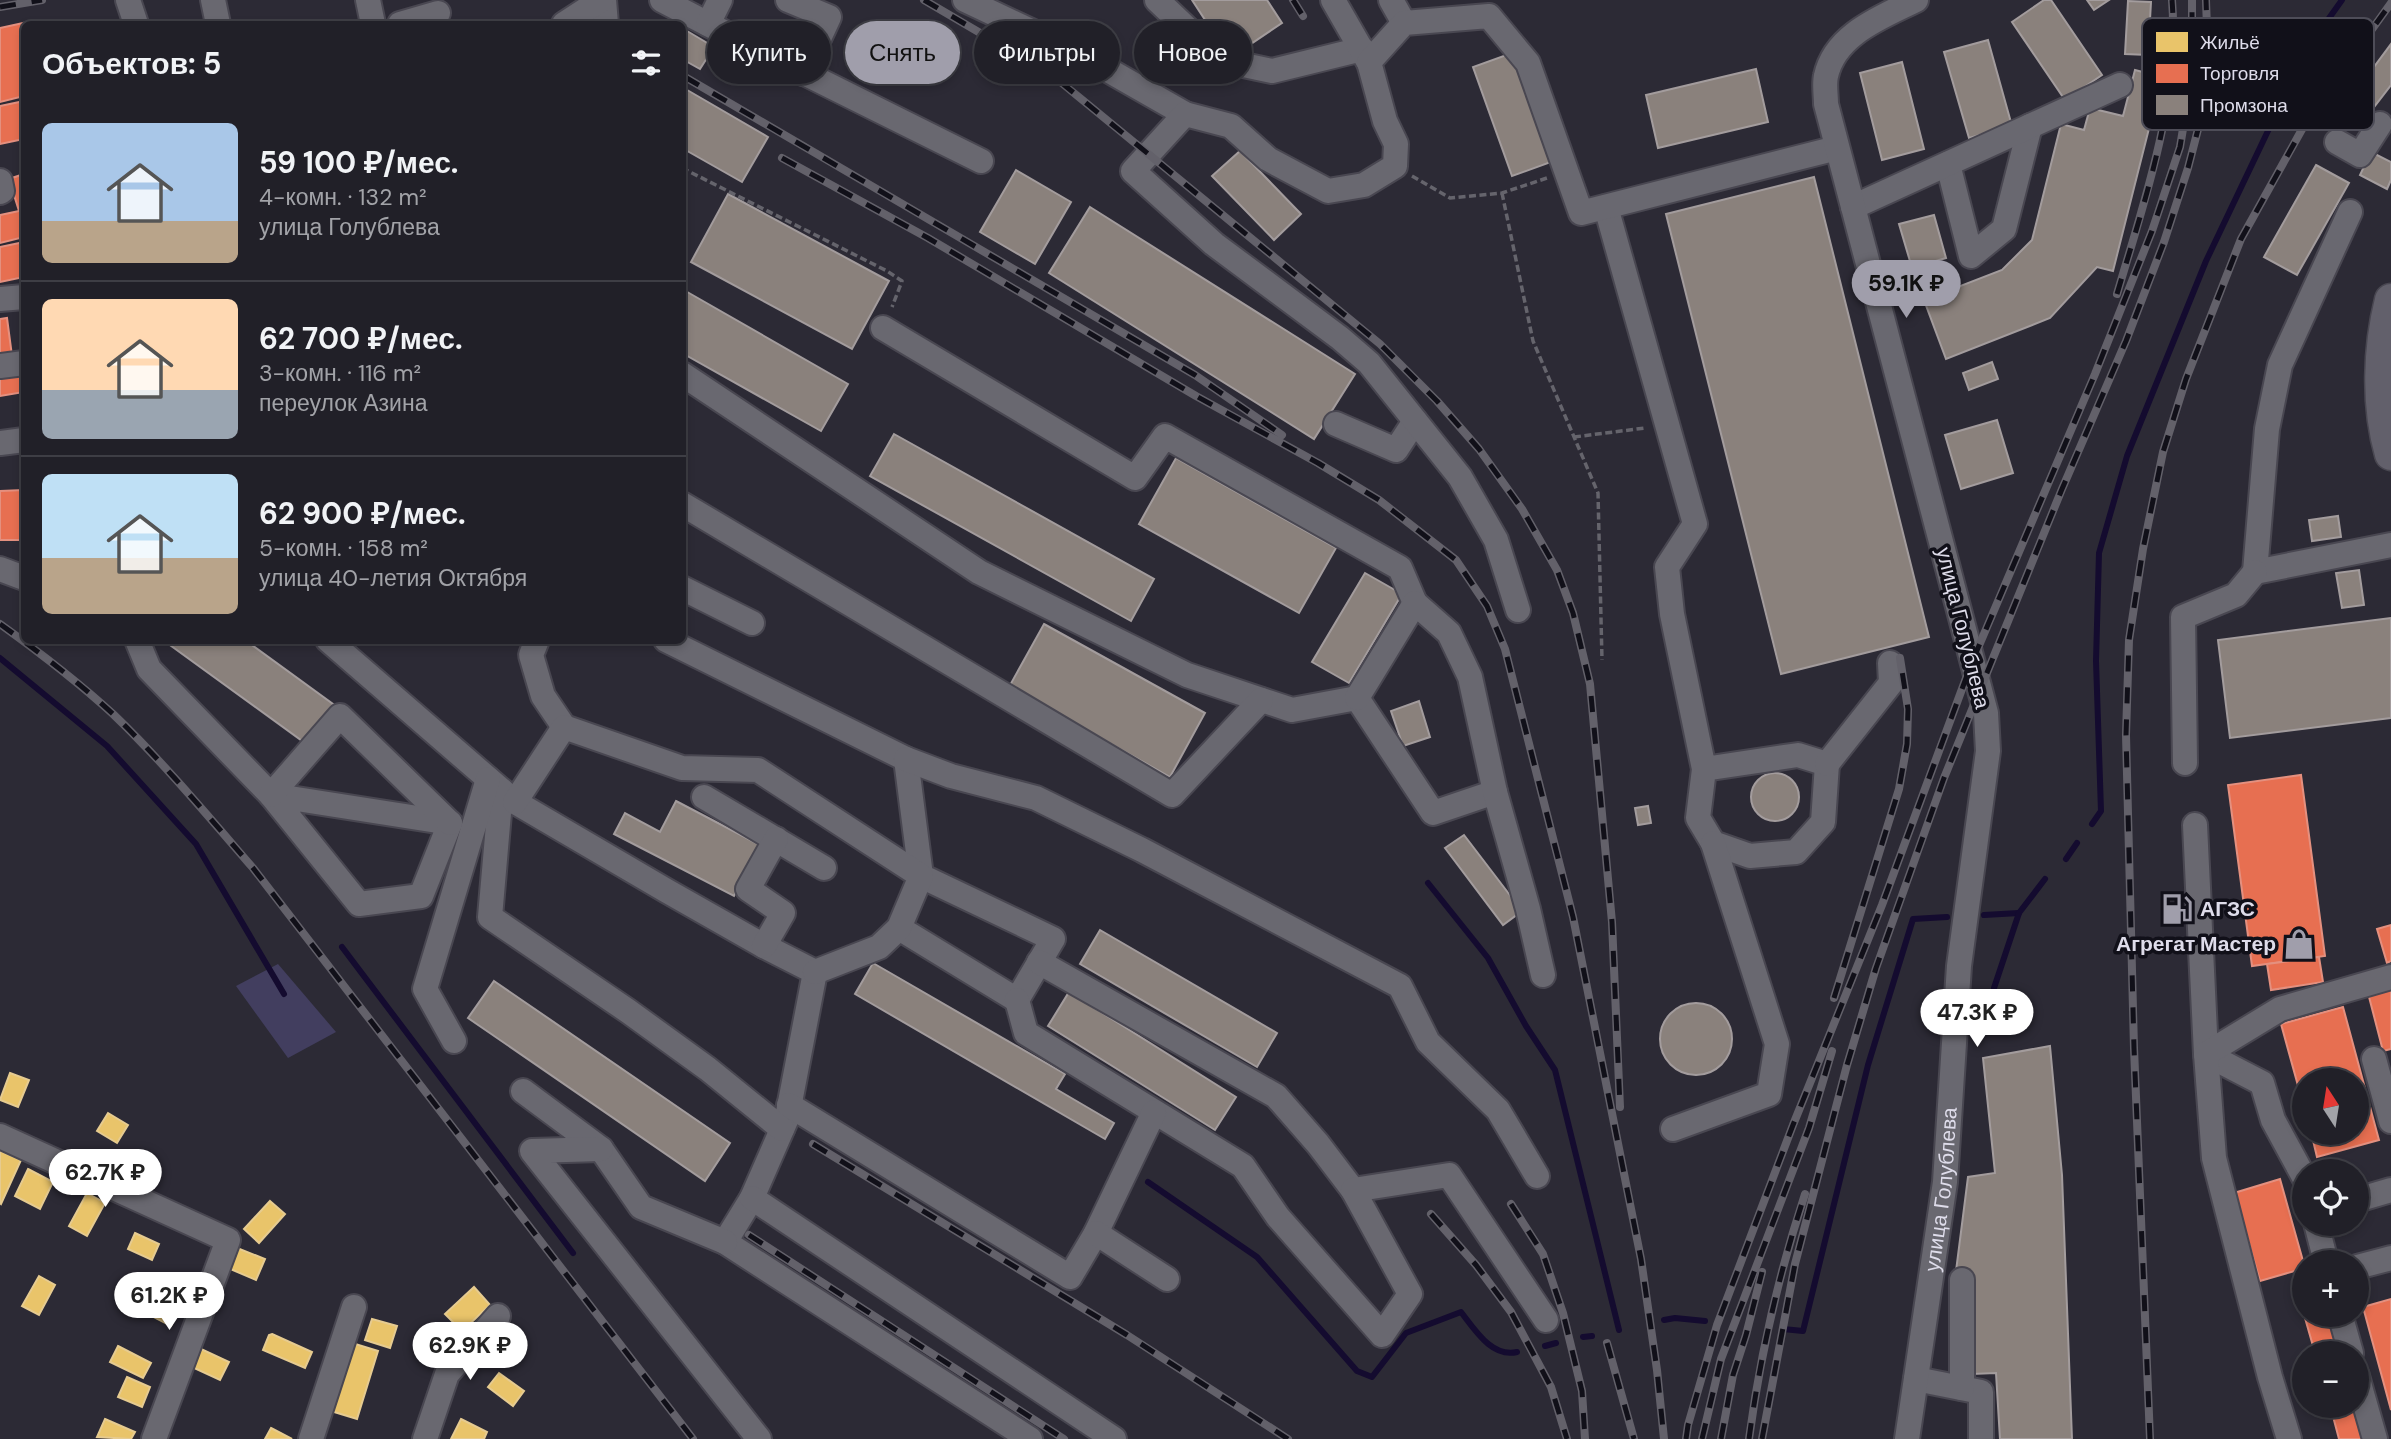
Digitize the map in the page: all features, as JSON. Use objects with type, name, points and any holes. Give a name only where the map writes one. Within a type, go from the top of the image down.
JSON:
[{"type":"main road","points":[[2391,300],[2382,375],[2385,433],[2391,454]]},
{"type":"street","points":[[128,0],[135,21]]},
{"type":"street","points":[[213,0],[217,21]]},
{"type":"street","points":[[368,0],[372,21]]},
{"type":"street","points":[[569,21],[602,0],[606,21]]},
{"type":"street","points":[[662,0],[707,23]]},
{"type":"street","points":[[710,21],[720,0]]},
{"type":"street","points":[[788,0],[829,17],[827,21]]},
{"type":"street","points":[[965,0],[1080,54],[1185,114],[1231,126],[1268,159],[1328,191],[1364,186],[1395,166],[1396,144],[1385,121],[1365,56],[1334,0]]},
{"type":"street","points":[[1157,0],[1220,60],[1272,71],[1365,56],[1404,23],[1437,10],[1490,8],[1528,63],[1581,213],[1838,148]]},
{"type":"street","points":[[1391,0],[1404,23]]},
{"type":"street","name":"улица Голублева","points":[[1907,1439],[1945,1182],[1959,966],[1988,751],[1986,713],[1826,103],[1826,76],[1837,48],[1869,23],[1916,0]]},
{"type":"street","points":[[410,21],[438,13]]},
{"type":"street","points":[[825,84],[981,161]]},
{"type":"street","points":[[1853,207],[2120,85]]},
{"type":"street","points":[[1185,114],[1133,171],[1214,244],[1340,338],[1369,363],[1460,477],[1496,540],[1518,610]]},
{"type":"street","points":[[2337,142],[2360,155],[2387,122]]},
{"type":"street","points":[[1948,164],[1970,256],[2004,229],[2030,126]]},
{"type":"street","points":[[0,181],[0,192]]},
{"type":"street","points":[[1606,207],[1695,524],[1667,567],[1672,614],[1704,769],[1698,818],[1713,843],[1777,1044],[1769,1094],[1672,1129]]},
{"type":"street","points":[[2185,764],[2183,617],[2236,595],[2255,572],[2267,429],[2280,365],[2350,212]]},
{"type":"street","points":[[0,299],[21,297]]},
{"type":"street","points":[[883,328],[1135,478],[1165,436],[1400,568],[1415,603],[1449,633],[1470,677],[1495,792],[1528,909],[1543,975]]},
{"type":"street","points":[[0,366],[21,363]]},
{"type":"street","points":[[686,377],[979,572],[1187,675],[1292,710],[1357,698],[1415,603]]},
{"type":"street","points":[[1336,424],[1396,450],[1415,421]]},
{"type":"street","points":[[0,443],[21,440]]},
{"type":"street","points":[[686,506],[1172,795],[1261,700]]},
{"type":"street","points":[[2255,572],[2391,545]]},
{"type":"street","points":[[0,569],[21,577]]},
{"type":"street","points":[[686,590],[752,623]]},
{"type":"street","points":[[139,644],[149,668],[271,795],[359,904],[421,896],[450,823]]},
{"type":"street","points":[[535,644],[531,655],[543,696],[564,727],[682,768],[758,770],[921,876],[1053,939],[1017,1000]]},
{"type":"street","points":[[674,644],[906,759],[951,776],[1036,798],[1142,850],[1400,986],[1427,1042],[1498,1110],[1537,1176]]},
{"type":"street","points":[[340,645],[501,790],[764,946],[815,972],[879,947],[899,928],[921,876],[906,759]]},
{"type":"street","points":[[1713,843],[1750,856],[1796,852],[1823,822],[1827,764],[1891,683],[1890,663]]},
{"type":"street","points":[[1357,698],[1433,813],[1495,792]]},
{"type":"street","points":[[271,795],[340,716],[450,823]]},
{"type":"street","points":[[454,1041],[425,989],[501,790],[564,727]]},
{"type":"street","points":[[1704,769],[1798,755],[1827,764]]},
{"type":"street","points":[[501,790],[490,917],[638,1018],[708,1069],[782,1129]]},
{"type":"street","points":[[271,795],[450,823]]},
{"type":"street","points":[[704,797],[824,868]]},
{"type":"street","points":[[2195,825],[2214,1158],[2270,1377],[2289,1439]]},
{"type":"street","points":[[764,946],[783,914],[748,889],[776,839]]},
{"type":"street","points":[[899,928],[1017,1000],[1026,1033],[1243,1167],[1278,1217],[1382,1335],[1410,1294],[1353,1190],[1276,1096],[1040,962]]},
{"type":"street","points":[[725,1242],[752,1198],[782,1129],[815,972]]},
{"type":"street","points":[[2206,1054],[2280,1009],[2391,977]]},
{"type":"street","points":[[2206,1054],[2262,1083],[2273,1120],[2294,1159]]},
{"type":"street","points":[[2374,1059],[2391,1121]]},
{"type":"street","points":[[523,1091],[601,1149],[641,1207],[725,1242],[1030,1439]]},
{"type":"street","points":[[789,1105],[1070,1278],[1096,1233],[1154,1112]]},
{"type":"street","points":[[0,1136],[228,1240],[153,1439]]},
{"type":"street","points":[[601,1149],[532,1152],[759,1439]]},
{"type":"street","points":[[1353,1190],[1449,1175],[1546,1320]]},
{"type":"street","points":[[2369,1196],[2391,1190]]},
{"type":"street","points":[[752,1198],[1114,1439]]},
{"type":"street","points":[[1096,1233],[1167,1279]]},
{"type":"street","points":[[2369,1264],[2391,1258]]},
{"type":"street","points":[[1962,1280],[1962,1388]]},
{"type":"street","points":[[311,1439],[354,1307]]},
{"type":"street","points":[[425,1439],[447,1374],[498,1316]]},
{"type":"street","points":[[1916,1379],[1981,1392],[1981,1439]]},
{"type":"street","points":[[2369,1418],[2375,1439]]},
{"type":"path","points":[[1395,166],[1450,198],[1502,193],[1566,171]]},
{"type":"path","points":[[686,170],[902,281],[883,328]]},
{"type":"path","points":[[1502,193],[1534,341],[1598,493],[1602,660]]},
{"type":"path","points":[[1574,437],[1667,425]]},
{"type":"shaded area","points":[[278,964],[336,1032],[288,1058],[236,986]]},
{"type":"building: Жильё","points":[[10,1073],[29,1080],[18,1107],[0,1100]]},
{"type":"building: Жильё","points":[[108,1113],[128,1125],[117,1143],[97,1131]]},
{"type":"building: Жильё","points":[[0,1151],[21,1160],[1,1204],[0,1203]]},
{"type":"building: Жильё","points":[[28,1169],[53,1182],[40,1209],[15,1196]]},
{"type":"building: Жильё","points":[[87,1193],[105,1203],[87,1236],[69,1226]]},
{"type":"building: Жильё","points":[[270,1201],[285,1214],[259,1243],[244,1229]]},
{"type":"building: Жильё","points":[[135,1233],[159,1244],[152,1260],[128,1249]]},
{"type":"building: Жильё","points":[[237,1248],[265,1259],[256,1280],[228,1268]]},
{"type":"building: Жильё","points":[[39,1276],[55,1285],[39,1315],[22,1306]]},
{"type":"building: Жильё","points":[[162,1282],[187,1295],[171,1326],[146,1313]]},
{"type":"building: Жильё","points":[[474,1287],[490,1305],[462,1331],[445,1314]]},
{"type":"building: Жильё","points":[[372,1319],[397,1326],[390,1348],[365,1340]]},
{"type":"building: Жильё","points":[[269,1335],[312,1352],[305,1368],[263,1350]]},
{"type":"building: Жильё","points":[[352,1343],[378,1351],[357,1419],[331,1411]]},
{"type":"building: Жильё","points":[[118,1346],[151,1363],[143,1378],[110,1362]]},
{"type":"building: Жильё","points":[[201,1349],[229,1362],[220,1380],[192,1367]]},
{"type":"building: Жильё","points":[[499,1373],[524,1391],[513,1406],[488,1387]]},
{"type":"building: Жильё","points":[[127,1377],[150,1387],[142,1407],[118,1397]]},
{"type":"building: Жильё","points":[[105,1419],[135,1432],[131,1439],[97,1437]]},
{"type":"building: Жильё","points":[[461,1419],[487,1432],[484,1439],[451,1439]]},
{"type":"building: Жильё","points":[[271,1428],[292,1439],[265,1439]]},
{"type":"building: Торговля","points":[[21,23],[21,97],[0,102],[0,28]]},
{"type":"building: Торговля","points":[[21,102],[21,140],[0,144],[0,106]]},
{"type":"building: Торговля","points":[[21,175],[21,238],[0,243],[0,215],[19,211],[9,179]]},
{"type":"building: Торговля","points":[[21,243],[21,278],[0,282],[0,247]]},
{"type":"building: Торговля","points":[[7,318],[12,356],[0,358],[0,319]]},
{"type":"building: Торговля","points":[[21,372],[21,392],[0,396],[0,375]]},
{"type":"building: Торговля","points":[[21,490],[21,540],[0,540],[0,491]]},
{"type":"building: Торговля","points":[[2301,775],[2325,956],[2252,966],[2228,785]]},
{"type":"building: Торговля","points":[[2391,925],[2391,961],[2387,963],[2377,929]]},
{"type":"building: Торговля","points":[[2319,957],[2323,982],[2271,990],[2267,964]]},
{"type":"building: Торговля","points":[[2391,987],[2391,1049],[2383,1051],[2368,993]]},
{"type":"building: Торговля","points":[[2343,1007],[2360,1068],[2293,1068],[2281,1024]]},
{"type":"building: Торговля","points":[[2370,1107],[2379,1140],[2370,1142]]},
{"type":"building: Торговля","points":[[2314,1145],[2361,1145],[2317,1157]]},
{"type":"building: Торговля","points":[[2280,1179],[2292,1222],[2292,1236],[2296,1236],[2300,1250],[2292,1250],[2292,1272],[2260,1281],[2234,1193]]},
{"type":"building: Торговля","points":[[2391,1299],[2391,1410],[2368,1327],[2369,1305]]},
{"type":"building: Торговля","points":[[2308,1327],[2337,1327],[2341,1341],[2312,1341]]},
{"type":"building: Торговля","points":[[2333,1418],[2359,1418],[2363,1439],[2339,1439]]},
{"type":"building: Промзона","points":[[1192,0],[1267,0],[1282,23],[1252,43],[1252,21],[1206,21]]},
{"type":"building: Промзона","points":[[2044,0],[2051,0],[2102,75],[2065,100],[2012,22]]},
{"type":"building: Промзона","points":[[2087,0],[2109,0],[2094,10]]},
{"type":"building: Промзона","points":[[2128,1],[2151,2],[2150,18],[2142,18],[2142,55],[2125,54]]},
{"type":"building: Промзона","points":[[686,30],[707,43],[707,58],[700,69],[686,61]]},
{"type":"building: Промзона","points":[[1988,40],[2012,126],[1969,138],[1944,52]]},
{"type":"building: Промзона","points":[[2391,44],[2391,85],[2374,107],[2374,67]]},
{"type":"building: Промзона","points":[[1512,53],[1551,162],[1512,176],[1473,67]]},
{"type":"building: Промзона","points":[[1902,62],[1924,149],[1882,160],[1860,73]]},
{"type":"building: Промзона","points":[[1756,69],[1768,122],[1658,148],[1646,95]]},
{"type":"building: Промзона","points":[[2135,70],[2142,72],[2142,130],[2149,130],[2113,271],[2097,267],[2050,318],[1946,359],[1924,300],[2002,270],[2032,240],[2061,124],[2084,130],[2090,108],[2123,116]]},
{"type":"building: Промзона","points":[[686,89],[768,137],[742,182],[686,150]]},
{"type":"building: Промзона","points":[[1240,151],[1301,214],[1274,240],[1212,176]]},
{"type":"building: Промзона","points":[[2371,152],[2391,162],[2391,180],[2387,189],[2360,175]]},
{"type":"building: Промзона","points":[[2316,165],[2349,183],[2297,275],[2264,257]]},
{"type":"building: Промзона","points":[[1016,170],[1071,202],[1035,264],[980,232]]},
{"type":"building: Промзона","points":[[1814,177],[1929,637],[1781,674],[1666,214]]},
{"type":"building: Промзона","points":[[728,194],[889,281],[852,349],[691,262]]},
{"type":"building: Промзона","points":[[1090,207],[1355,374],[1314,439],[1049,273]]},
{"type":"building: Промзона","points":[[1934,215],[1946,258],[1912,268],[1899,224]]},
{"type":"building: Промзона","points":[[686,291],[848,384],[821,431],[686,355]]},
{"type":"building: Промзона","points":[[1992,362],[1998,379],[1969,390],[1963,373]]},
{"type":"building: Промзона","points":[[1997,420],[2013,473],[1961,489],[1945,435]]},
{"type":"building: Промзона","points":[[894,434],[1154,579],[1131,621],[870,476]]},
{"type":"building: Промзона","points":[[1176,458],[1336,548],[1299,613],[1139,524]]},
{"type":"building: Промзона","points":[[2338,516],[2341,537],[2312,541],[2309,520]]},
{"type":"building: Промзона","points":[[2359,570],[2364,605],[2342,608],[2336,573]]},
{"type":"building: Промзона","points":[[1365,573],[1402,594],[1349,683],[1312,662]]},
{"type":"building: Промзона","points":[[2391,618],[2391,718],[2230,738],[2218,640]]},
{"type":"building: Промзона","points":[[1044,624],[1205,713],[1170,777],[1009,687]]},
{"type":"building: Промзона","points":[[169,644],[250,644],[333,704],[305,743]]},
{"type":"building: Промзона","points":[[1419,701],[1430,737],[1403,746],[1391,711]]},
{"type":"building: Промзона","points":[[1775,773],[1792,780],[1799,797],[1792,814],[1775,821],[1758,814],[1751,797],[1758,780]]},
{"type":"building: Промзона","points":[[676,801],[760,845],[734,896],[614,834],[625,813],[660,832]]},
{"type":"building: Промзона","points":[[1648,806],[1651,823],[1638,825],[1635,808]]},
{"type":"building: Промзона","points":[[1464,835],[1522,911],[1503,925],[1445,848]]},
{"type":"building: Промзона","points":[[1100,930],[1277,1033],[1257,1067],[1080,964]]},
{"type":"building: Промзона","points":[[873,963],[1065,1074],[1056,1089],[1114,1123],[1105,1139],[855,994]]},
{"type":"building: Промзона","points":[[494,981],[730,1143],[705,1181],[468,1018]]},
{"type":"building: Промзона","points":[[1069,992],[1236,1097],[1215,1130],[1048,1026]]},
{"type":"building: Промзона","points":[[1696,1003],[1710,1006],[1722,1013],[1729,1025],[1732,1039],[1729,1053],[1722,1065],[1710,1072],[1696,1075],[1682,1072],[1670,1065],[1663,1053],[1660,1039],[1663,1025],[1670,1013],[1682,1006]]},
{"type":"building: Промзона","points":[[2050,1046],[2062,1175],[2072,1439],[2000,1439],[1996,1373],[1972,1374],[1971,1272],[1956,1271],[1968,1177],[1995,1173],[1983,1058]]},
{"type":"waterway","points":[[2329,18],[2342,0]]},
{"type":"waterway","points":[[2092,824],[2101,811],[2096,661],[2099,553],[2127,456],[2206,261],[2268,130]]},
{"type":"waterway","points":[[0,658],[107,746],[196,844],[284,994]]},
{"type":"waterway","points":[[2066,859],[2077,843]]},
{"type":"waterway","points":[[1994,988],[2019,913],[2045,879]]},
{"type":"waterway","points":[[1428,883],[1488,958],[1526,1026],[1555,1070],[1619,1330]]},
{"type":"waterway","points":[[1984,915],[2019,913]]},
{"type":"waterway","points":[[1783,1329],[1803,1331],[1868,1065],[1913,919],[1947,917]]},
{"type":"waterway","points":[[342,947],[573,1253]]},
{"type":"waterway","points":[[1148,1182],[1257,1257],[1357,1371],[1372,1377],[1406,1333],[1461,1312],[1492,1347],[1508,1353],[1517,1352]]},
{"type":"waterway","points":[[1664,1320],[1675,1318],[1705,1321]]},
{"type":"waterway","points":[[1583,1337],[1592,1336]]},
{"type":"waterway","points":[[1545,1346],[1556,1343]]},
{"type":"railway","points":[[0,7],[42,0]]},
{"type":"railway","points":[[924,0],[1052,75],[1380,344],[1437,401],[1479,449],[1522,509],[1557,570],[1573,613],[1590,684],[1612,922],[1620,1107]]},
{"type":"railway","points":[[1293,0],[1303,16]]},
{"type":"railway","points":[[2172,0],[2172,18]]},
{"type":"railway","points":[[2192,0],[2192,18]]},
{"type":"railway","points":[[2206,0],[2207,18]]},
{"type":"railway","points":[[2374,27],[2391,3]]},
{"type":"railway","points":[[686,78],[1195,375],[1282,435]]},
{"type":"railway","points":[[2117,294],[2149,186],[2162,130]]},
{"type":"railway","points":[[1686,1439],[1717,1325],[1793,1125],[1882,905],[1972,662],[2095,374],[2152,231],[2180,147],[2183,130]]},
{"type":"railway","points":[[1762,1439],[1795,1264],[1847,1065],[1876,968],[1944,778],[2062,489],[2126,341],[2164,242],[2198,130]]},
{"type":"railway","points":[[2150,1439],[2134,1048],[2126,735],[2129,640],[2143,549],[2163,452],[2186,379],[2241,239],[2302,130]]},
{"type":"railway","points":[[782,158],[928,238],[1196,396],[1318,463],[1379,500],[1456,560],[1487,606],[1505,649],[1573,917],[1641,1259],[1664,1439]]},
{"type":"railway","points":[[0,624],[21,640]]},
{"type":"railway","points":[[27,644],[86,690],[132,732],[253,868],[693,1439]]},
{"type":"railway","points":[[1834,998],[1899,789],[1907,744],[1908,709],[1900,658]]},
{"type":"railway","points":[[1702,1439],[1721,1359],[1809,1128],[1832,1051]]},
{"type":"railway","points":[[813,1144],[1127,1335],[1288,1439]]},
{"type":"railway","points":[[1749,1439],[1771,1315],[1805,1194]]},
{"type":"railway","points":[[1511,1204],[1543,1254],[1563,1313],[1582,1391],[1585,1439]]},
{"type":"railway","points":[[1431,1214],[1476,1265],[1511,1312],[1551,1387],[1567,1439]]},
{"type":"railway","points":[[749,1235],[1064,1439]]},
{"type":"railway","points":[[1721,1439],[1733,1375],[1762,1272]]},
{"type":"railway","points":[[1607,1343],[1634,1439]]},
{"type":"place","name":"АГЗС","points":[[2177,909]]},
{"type":"place","name":"Агрегат Мастер","points":[[2299,944]]}]
